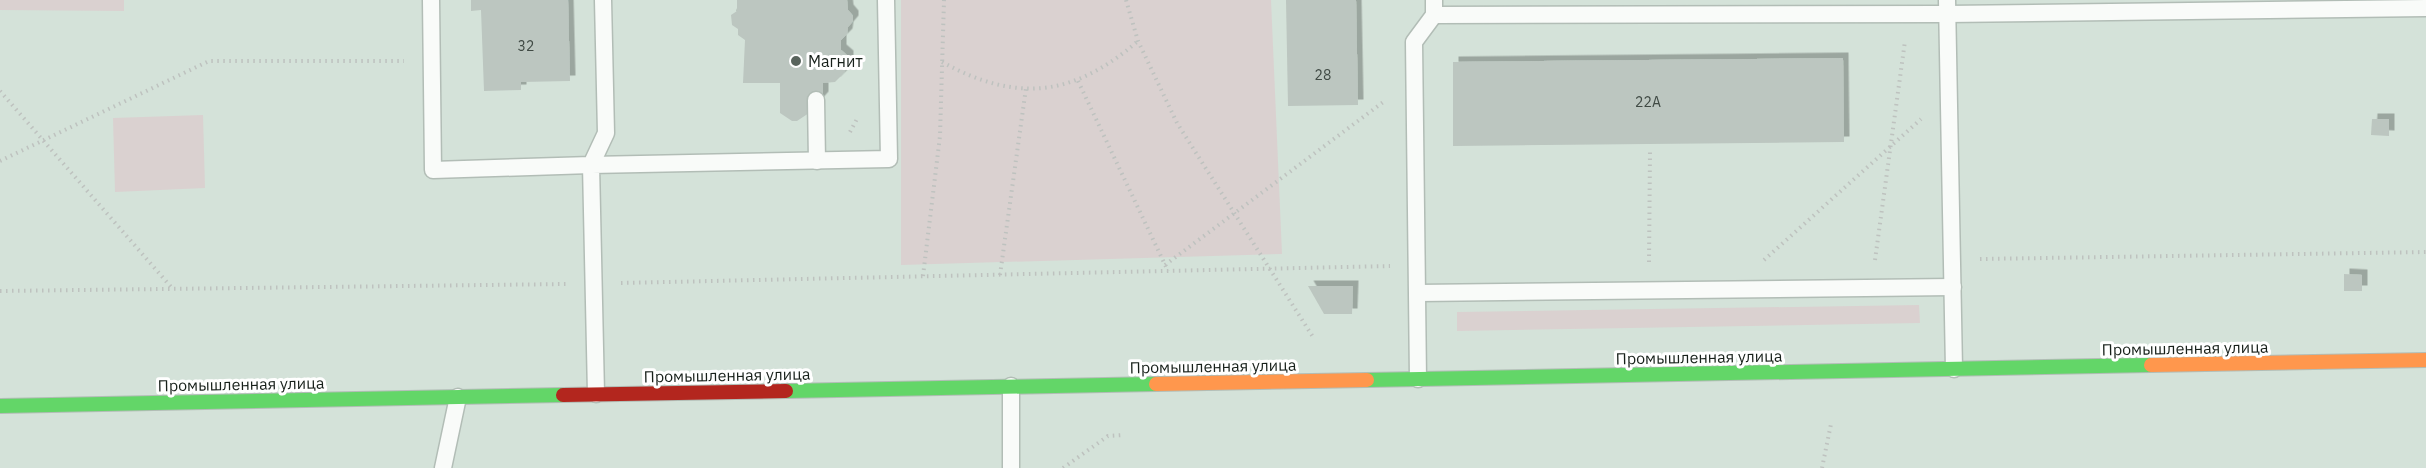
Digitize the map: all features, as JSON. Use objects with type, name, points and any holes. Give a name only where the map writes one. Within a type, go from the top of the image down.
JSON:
[{"type":"street","name":"Промышленная улица","points":[[0,406],[2426,360]]},
{"type":"lane","points":[[431,0],[433,170],[889,159],[886,0]]},
{"type":"lane","points":[[596,394],[591,165],[606,134],[603,0]]},
{"type":"lane","points":[[1418,379],[1414,42],[1434,8],[1801,7],[1909,14],[1947,7],[2426,8]]},
{"type":"lane","points":[[1947,7],[1954,369]]},
{"type":"lane","points":[[816,100],[817,161]]},
{"type":"lane","points":[[1418,293],[1953,287]]},
{"type":"lane","points":[[1011,386],[1011,468]]},
{"type":"lane","points":[[443,468],[458,397]]},
{"type":"path","points":[[923,276],[940,136],[944,0]]},
{"type":"path","points":[[1126,0],[1138,42],[1176,123],[1313,337]]},
{"type":"path","points":[[1875,260],[1909,14]]},
{"type":"path","points":[[942,62],[968,76],[999,86],[1053,88],[1078,81],[1115,61],[1138,42]]},
{"type":"path","points":[[0,161],[209,61],[432,61]]},
{"type":"path","points":[[1166,265],[1415,78]]},
{"type":"path","points":[[1078,81],[1168,271]]},
{"type":"path","points":[[1000,275],[1026,88]]},
{"type":"path","points":[[0,91],[173,289]]},
{"type":"path","points":[[1774,261],[1762,261],[1949,95]]},
{"type":"path","points":[[817,143],[838,139],[852,131],[859,113]]},
{"type":"path","points":[[1649,262],[1650,152]]},
{"type":"path","points":[[1952,259],[2426,252]]},
{"type":"path","points":[[1863,260],[1886,260]]},
{"type":"path","points":[[1638,262],[1661,262]]},
{"type":"path","points":[[0,291],[594,284],[1417,265]]},
{"type":"path","points":[[1822,468],[1832,424]]},
{"type":"path","points":[[1063,468],[1108,436],[1124,435]]},
{"type":"shaded area","points":[[0,0],[124,0],[124,11],[0,10]]},
{"type":"shaded area","points":[[901,0],[1271,0],[1282,254],[901,265]]},
{"type":"shaded area","points":[[203,115],[205,188],[115,192],[113,118]]},
{"type":"shaded area","points":[[1919,305],[1920,323],[1457,331],[1457,312]]},
{"type":"building","points":[[471,0],[568,0],[570,81],[521,82],[521,90],[484,91],[481,10],[471,11]]},
{"type":"building","name":"Магнит","points":[[737,0],[847,0],[853,21],[848,27],[847,34],[841,40],[841,50],[848,56],[848,65],[835,82],[823,83],[823,97],[809,113],[797,121],[792,121],[780,113],[780,83],[743,83],[745,40],[738,35],[738,29],[732,25],[731,15],[737,11]]},
{"type":"building","points":[[1286,0],[1356,0],[1358,105],[1288,106]]},
{"type":"building","points":[[1843,58],[1844,142],[1453,146],[1453,62]]},
{"type":"building","points":[[2372,119],[2389,119],[2389,136],[2371,135]]},
{"type":"building","points":[[2344,274],[2362,275],[2362,291],[2344,291]]},
{"type":"building","points":[[1308,286],[1353,286],[1352,314],[1324,314]]},
{"type":"traffic: fast","points":[[1367,380],[2151,365]]},
{"type":"traffic: fast","points":[[786,391],[1156,384]]},
{"type":"traffic: fast","points":[[0,406],[563,395]]},
{"type":"traffic: slow","points":[[2151,365],[2426,360]]},
{"type":"traffic: slow","points":[[1156,384],[1367,380]]},
{"type":"traffic: jam","points":[[563,395],[786,391]]},
{"type":"place","name":"Магнит","points":[[796,61]]}]
